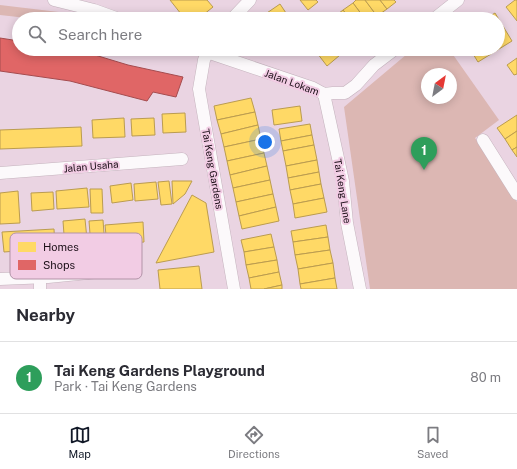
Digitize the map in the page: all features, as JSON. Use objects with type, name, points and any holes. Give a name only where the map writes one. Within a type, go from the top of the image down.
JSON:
[{"type":"street","points":[[54,0],[96,5],[108,12]]},
{"type":"street","points":[[239,12],[250,0]]},
{"type":"street","points":[[443,12],[458,0]]},
{"type":"street","name":"Tai Keng Gardens","points":[[204,56],[199,89],[234,289]]},
{"type":"street","name":"Jalan Lokam","points":[[222,56],[313,88],[324,94],[345,93],[356,85],[374,65],[386,56]]},
{"type":"street","name":"Tai Keng Lane","points":[[324,94],[343,181],[348,223],[360,289]]},
{"type":"street","points":[[483,140],[517,194]]},
{"type":"street","name":"Jalan Usaha","points":[[0,173],[182,159]]},
{"type":"street","points":[[0,279],[10,278]]},
{"type":"shaded area","points":[[0,5],[59,12],[12,12],[12,16],[0,15]]},
{"type":"shaded area","points":[[405,56],[454,56],[499,120],[475,138],[517,202],[517,289],[370,289],[344,107]]},
{"type":"building: Homes","points":[[170,0],[207,0],[213,7],[207,12],[179,12]]},
{"type":"building: Homes","points":[[300,0],[316,0],[318,2],[308,10]]},
{"type":"building: Homes","points":[[356,0],[365,0],[374,12],[360,12],[353,3]]},
{"type":"building: Homes","points":[[365,0],[380,0],[387,9],[383,12],[374,12]]},
{"type":"building: Homes","points":[[380,0],[394,0],[396,2],[387,9]]},
{"type":"building: Homes","points":[[517,0],[517,21],[506,7]]},
{"type":"building: Homes","points":[[353,3],[360,12],[345,12],[343,10]]},
{"type":"building: Homes","points":[[280,4],[285,12],[268,12]]},
{"type":"building: Homes","points":[[505,29],[512,41],[505,45]]},
{"type":"building: Homes","points":[[319,56],[339,56],[327,66]]},
{"type":"building: Homes","points":[[474,56],[488,56],[478,62]]},
{"type":"building: Homes","points":[[517,58],[517,74],[514,75],[507,65]]},
{"type":"building: Homes","points":[[251,98],[255,112],[217,120],[214,106]]},
{"type":"building: Homes","points":[[300,106],[302,121],[274,125],[272,110]]},
{"type":"building: Homes","points":[[255,112],[258,125],[221,134],[217,120]]},
{"type":"building: Homes","points":[[185,113],[186,132],[163,133],[162,114]]},
{"type":"building: Homes","points":[[517,115],[517,131],[505,139],[497,128]]},
{"type":"building: Homes","points":[[124,118],[125,137],[93,138],[92,120]]},
{"type":"building: Homes","points":[[154,118],[155,135],[132,136],[131,119]]},
{"type":"building: Homes","points":[[310,124],[312,135],[281,141],[279,129]]},
{"type":"building: Homes","points":[[258,125],[261,139],[224,147],[221,134]]},
{"type":"building: Homes","points":[[81,127],[82,146],[0,149],[0,130]]},
{"type":"building: Homes","points":[[517,131],[517,147],[512,150],[505,139]]},
{"type":"building: Homes","points":[[312,135],[314,145],[283,151],[281,141]]},
{"type":"building: Homes","points":[[261,139],[264,153],[227,161],[224,147]]},
{"type":"building: Homes","points":[[314,145],[317,160],[286,166],[283,151]]},
{"type":"building: Homes","points":[[517,147],[517,157],[512,150]]},
{"type":"building: Homes","points":[[264,153],[267,166],[230,175],[227,161]]},
{"type":"building: Homes","points":[[317,160],[319,172],[288,178],[286,166]]},
{"type":"building: Homes","points":[[267,166],[270,180],[233,188],[230,175]]},
{"type":"building: Homes","points":[[319,172],[321,184],[290,190],[288,178]]},
{"type":"building: Homes","points":[[270,180],[273,194],[236,202],[233,188]]},
{"type":"building: Homes","points":[[169,181],[172,204],[161,205],[158,182]]},
{"type":"building: Homes","points":[[172,181],[192,181],[185,194],[173,204]]},
{"type":"building: Homes","points":[[156,182],[158,199],[135,201],[134,184]]},
{"type":"building: Homes","points":[[131,183],[133,200],[112,203],[110,186]]},
{"type":"building: Homes","points":[[321,184],[324,198],[293,204],[290,190]]},
{"type":"building: Homes","points":[[87,188],[89,207],[57,209],[56,191]]},
{"type":"building: Homes","points":[[90,189],[102,189],[103,213],[91,213]]},
{"type":"building: Homes","points":[[18,191],[20,223],[0,224],[0,193]]},
{"type":"building: Homes","points":[[53,192],[54,209],[32,211],[31,193]]},
{"type":"building: Homes","points":[[273,194],[276,207],[239,216],[236,202]]},
{"type":"building: Homes","points":[[192,195],[206,203],[214,252],[156,263]]},
{"type":"building: Homes","points":[[324,198],[327,212],[295,218],[293,204]]},
{"type":"building: Homes","points":[[276,207],[279,221],[242,229],[239,216]]},
{"type":"building: Homes","points":[[85,219],[86,233],[64,233],[63,221]]},
{"type":"building: Homes","points":[[103,220],[104,233],[90,233],[89,221]]},
{"type":"building: Homes","points":[[143,222],[144,242],[142,242],[142,233],[106,233],[105,225]]},
{"type":"building: Homes","points":[[326,225],[328,237],[293,242],[291,231]]},
{"type":"building: Homes","points":[[54,229],[54,233],[10,233],[10,252],[4,252],[2,232]]},
{"type":"building: Homes","points":[[271,234],[274,247],[244,252],[241,240]]},
{"type":"building: Homes","points":[[328,237],[330,250],[295,255],[293,242]]},
{"type":"building: Homes","points":[[274,247],[277,260],[246,265],[244,252]]},
{"type":"building: Homes","points":[[330,250],[333,263],[298,269],[295,255]]},
{"type":"building: Homes","points":[[277,260],[279,272],[249,278],[246,265]]},
{"type":"building: Homes","points":[[333,263],[335,278],[300,284],[298,269]]},
{"type":"building: Homes","points":[[199,266],[202,289],[160,289],[158,270]]},
{"type":"building: Homes","points":[[279,272],[282,285],[264,289],[251,289],[249,278]]},
{"type":"building: Homes","points":[[335,278],[337,289],[301,289],[300,284]]},
{"type":"building: Homes","points":[[282,285],[282,289],[264,289]]},
{"type":"building: Shops","points":[[0,38],[12,40],[12,56],[98,56],[128,65],[183,77],[176,97],[153,92],[147,101],[70,81],[0,71]]},
{"type":"place","name":"Tai Keng Gardens Playground","points":[[424,170]]}]
